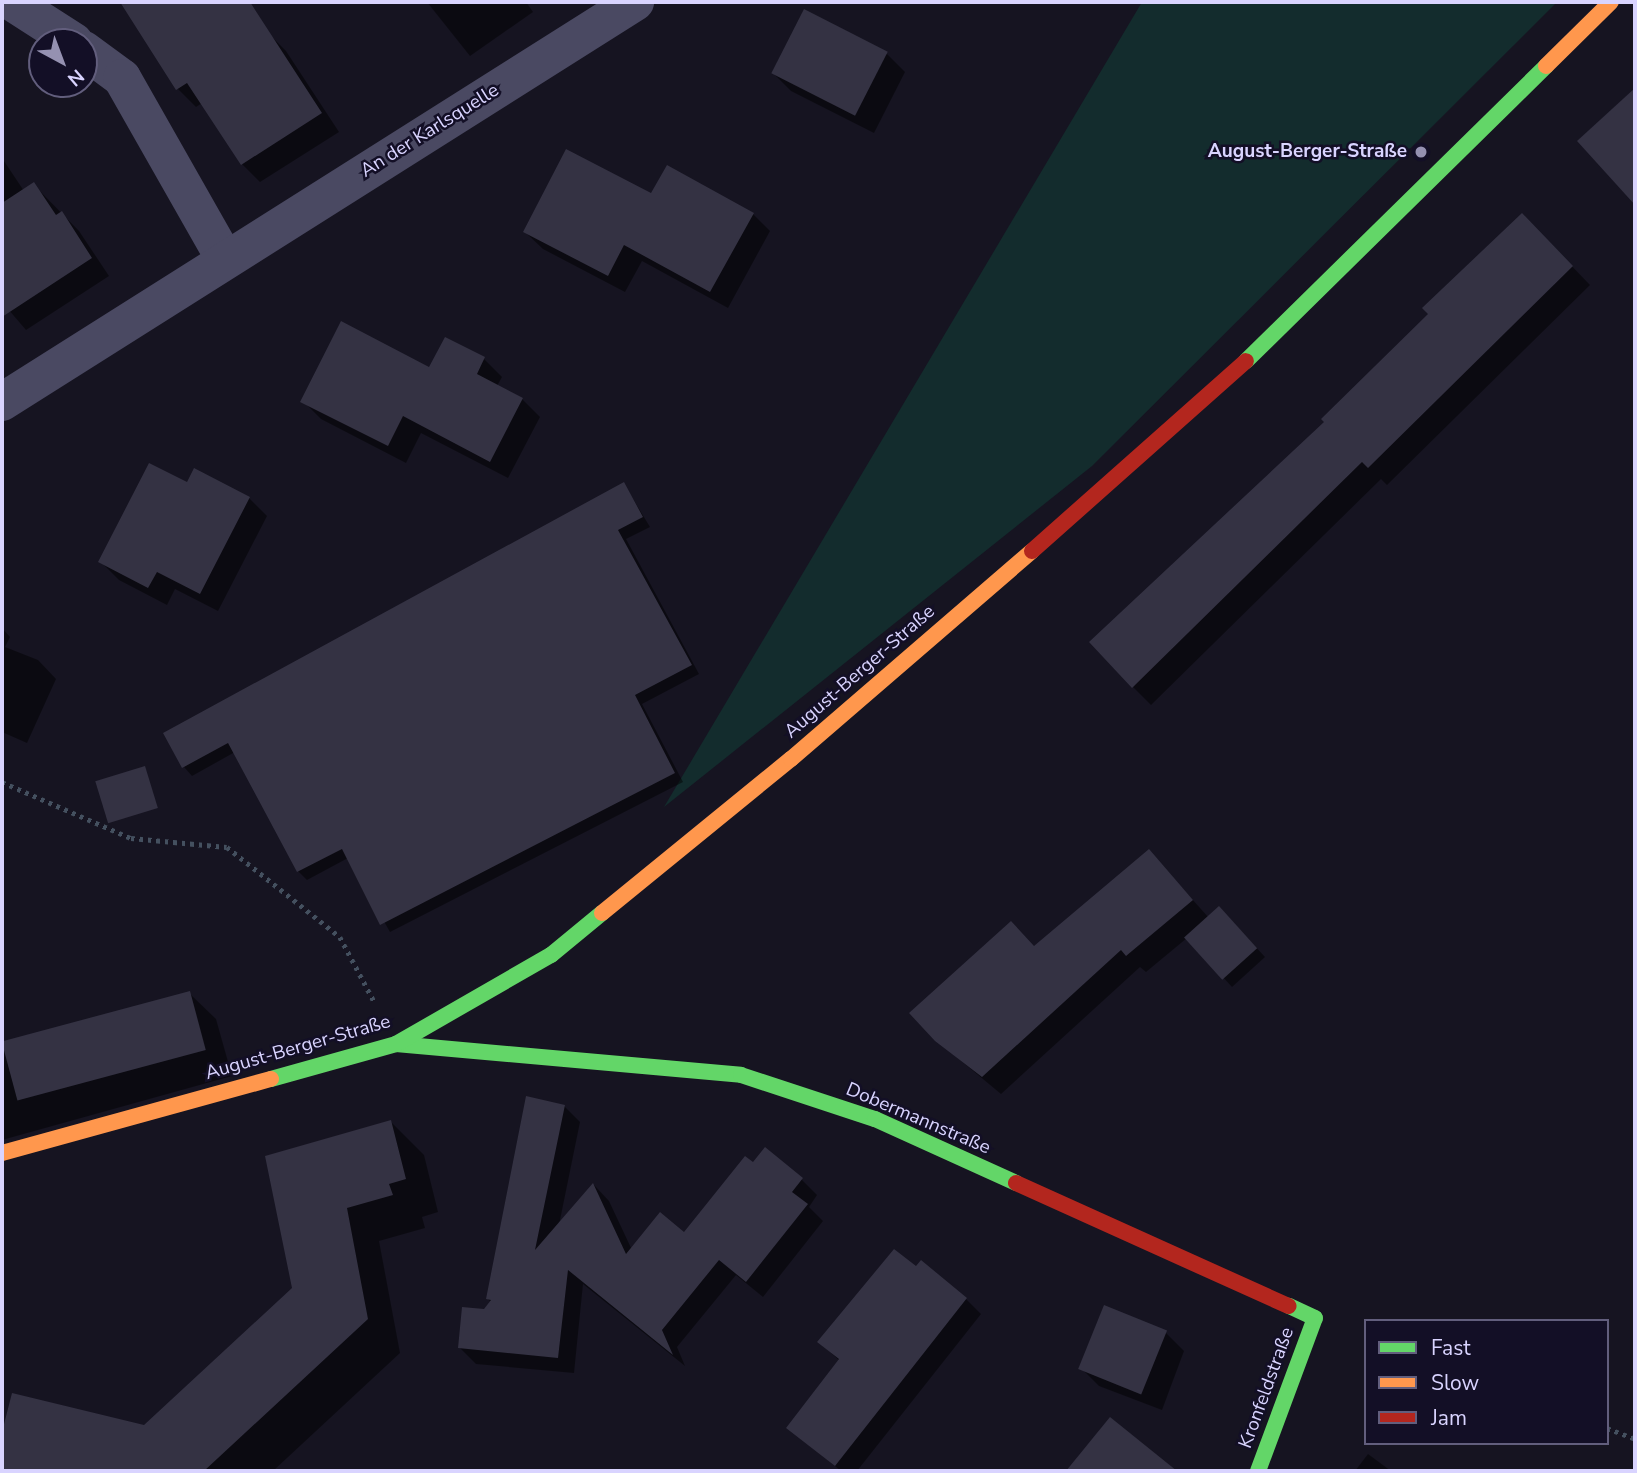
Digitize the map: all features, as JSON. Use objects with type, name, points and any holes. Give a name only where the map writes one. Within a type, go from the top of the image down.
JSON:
[{"type":"street","points":[[12,2],[52,28]]},
{"type":"street","name":"An der Karlsquelle","points":[[2,402],[635,2]]},
{"type":"street","name":"August-Berger-Straße","points":[[2,1153],[396,1044],[551,955],[792,759],[1204,402],[1611,2]]},
{"type":"street","points":[[98,60],[122,78],[225,259]]},
{"type":"street","name":"Dobermannstraße","points":[[396,1044],[741,1075],[875,1119],[1315,1318]]},
{"type":"street","name":"Kronfeldstraße","points":[[1258,1471],[1315,1318]]},
{"type":"path","points":[[2,782],[131,838],[227,847],[340,937],[396,1044]]},
{"type":"path","points":[[1609,1429],[1635,1439]]},
{"type":"green space","points":[[1142,2],[1557,2],[1092,466],[664,807]]},
{"type":"building","points":[[120,2],[250,2],[322,113],[241,165],[187,83],[176,90]]},
{"type":"building","points":[[804,9],[888,52],[855,116],[771,73]]},
{"type":"building","points":[[1635,88],[1635,205],[1577,141]]},
{"type":"building","points":[[566,149],[651,193],[667,165],[754,213],[710,292],[624,245],[608,276],[523,232]]},
{"type":"building","points":[[34,182],[56,215],[62,211],[92,258],[2,317],[2,203]]},
{"type":"building","points":[[1522,213],[1573,266],[1368,468],[1362,462],[1132,688],[1089,642],[1324,422],[1321,419],[1428,314],[1422,308]]},
{"type":"building","points":[[341,321],[429,367],[445,337],[485,357],[477,374],[523,398],[490,462],[403,416],[388,446],[300,402]]},
{"type":"building","points":[[149,463],[187,482],[194,468],[250,497],[200,594],[157,572],[148,588],[98,562]]},
{"type":"building","points":[[624,482],[643,517],[618,530],[692,665],[635,695],[675,773],[380,925],[342,849],[297,872],[228,743],[182,768],[163,733]]},
{"type":"building","points":[[145,766],[158,808],[108,823],[95,781]]},
{"type":"building","points":[[1149,849],[1193,900],[1126,956],[1121,950],[982,1077],[935,1041],[909,1013],[1011,921],[1034,946]]},
{"type":"building","points":[[1219,906],[1257,948],[1222,980],[1184,937]]},
{"type":"building","points":[[190,991],[206,1050],[17,1100],[2,1041]]},
{"type":"building","points":[[526,1096],[565,1105],[535,1250],[593,1183],[626,1254],[660,1212],[684,1232],[745,1156],[753,1162],[765,1147],[803,1178],[792,1192],[808,1204],[746,1282],[719,1260],[662,1330],[673,1355],[568,1270],[558,1358],[458,1348],[462,1307],[484,1309],[491,1300],[486,1299]]},
{"type":"building","points":[[391,1120],[406,1179],[389,1184],[393,1195],[347,1208],[368,1319],[204,1471],[2,1471],[2,1432],[12,1393],[144,1425],[292,1288],[265,1156]]},
{"type":"building","points":[[894,1249],[916,1266],[921,1260],[967,1298],[835,1466],[786,1428],[839,1359],[817,1342]]},
{"type":"building","points":[[1104,1305],[1167,1330],[1141,1394],[1078,1369]]},
{"type":"building","points":[[1110,1417],[1177,1471],[1066,1471]]},
{"type":"traffic: fast","points":[[1246,361],[1546,66]]},
{"type":"traffic: fast","points":[[271,1079],[396,1044],[551,955],[602,913]]},
{"type":"traffic: fast","points":[[396,1044],[741,1075],[875,1119],[1016,1183]]},
{"type":"traffic: fast","points":[[1258,1471],[1315,1318],[1289,1306]]},
{"type":"traffic: slow","points":[[1546,66],[1611,2]]},
{"type":"traffic: slow","points":[[602,913],[791,759],[1032,551]]},
{"type":"traffic: slow","points":[[2,1153],[271,1079]]},
{"type":"traffic: jam","points":[[1032,551],[1246,361]]},
{"type":"traffic: jam","points":[[1016,1183],[1289,1306]]},
{"type":"place","name":"August-Berger-Straße","points":[[1421,152]]}]
